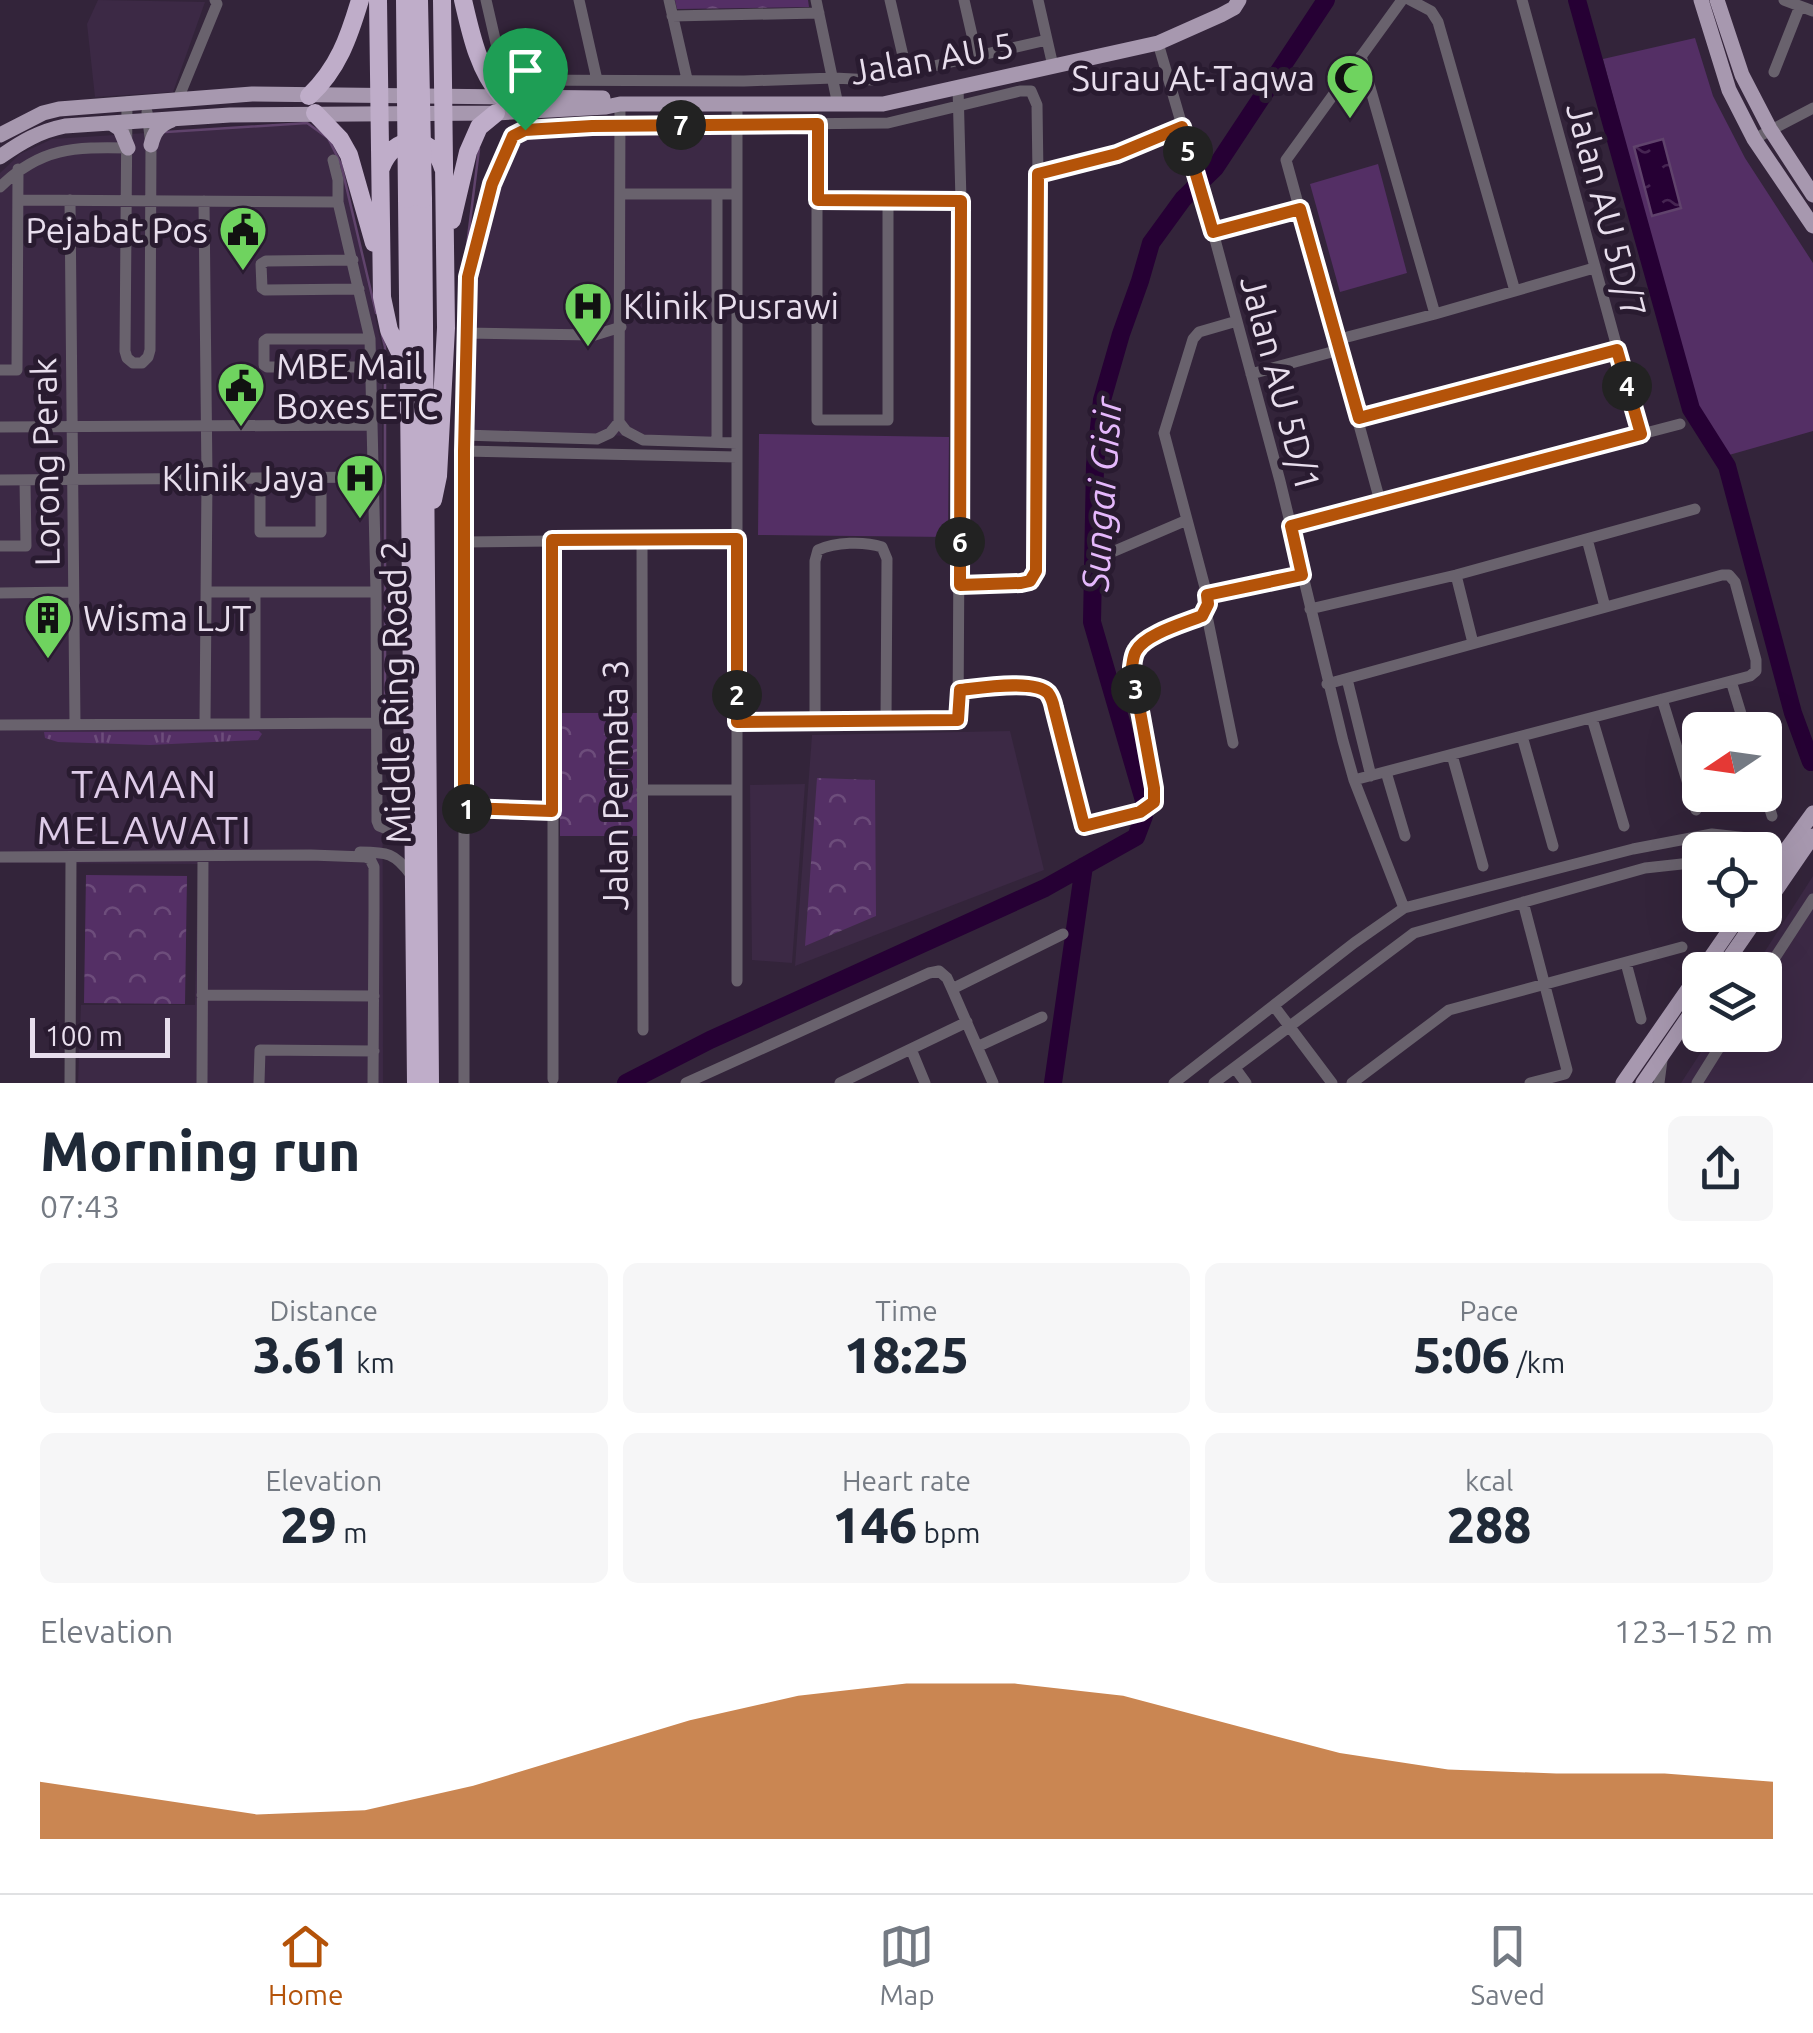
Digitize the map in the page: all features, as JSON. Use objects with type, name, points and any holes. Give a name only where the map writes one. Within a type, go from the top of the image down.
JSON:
[{"type":"highway","points":[[360,0],[338,60],[312,105],[340,138],[348,155],[381,267]]},
{"type":"highway","points":[[378,0],[382,297],[389,330],[409,370]]},
{"type":"highway","name":"Middle Ring Road 2","points":[[405,0],[426,529],[430,1083]]},
{"type":"highway","name":"Middle Ring Road 2","points":[[416,1083],[409,370],[419,0]]},
{"type":"highway","points":[[426,529],[438,476],[446,328],[442,0]]},
{"type":"highway","points":[[445,250],[468,152],[479,127],[499,104],[483,70],[462,0]]},
{"type":"highway","points":[[378,51],[402,73],[424,71],[434,58],[442,22]]},
{"type":"highway","points":[[380,175],[388,153],[409,142],[431,148],[439,156],[444,174]]},
{"type":"main road","name":"Jalan AU 5","points":[[312,105],[883,104],[1158,43],[1221,15],[1240,0]]},
{"type":"main road","points":[[1701,0],[1729,90],[1754,139],[1813,226]]},
{"type":"main road","points":[[1717,0],[1742,75],[1770,129],[1813,195]]},
{"type":"main road","points":[[0,135],[59,109],[127,102],[252,94],[312,105]]},
{"type":"main road","points":[[0,157],[25,139],[49,129],[312,105]]},
{"type":"main road","points":[[151,145],[154,132],[176,118]]},
{"type":"main road","points":[[120,122],[128,148]]},
{"type":"main road","points":[[1783,853],[1813,813]]},
{"type":"main road","points":[[1782,881],[1813,836]]},
{"type":"main road","points":[[1623,1083],[1682,998]]},
{"type":"main road","points":[[1642,1083],[1682,1025]]},
{"type":"street","points":[[178,99],[217,4],[215,0]]},
{"type":"street","points":[[486,0],[501,65],[506,77],[514,80],[873,80],[1047,40]]},
{"type":"street","points":[[580,0],[597,80]]},
{"type":"street","points":[[669,0],[687,79]]},
{"type":"street","points":[[890,0],[907,73]]},
{"type":"street","points":[[964,0],[976,57]]},
{"type":"street","points":[[1038,0],[1053,66]]},
{"type":"street","points":[[1380,501],[1286,160],[1402,0]]},
{"type":"street","points":[[1410,0],[1431,11],[1438,22],[1515,291]]},
{"type":"street","name":"Jalan AU 5D/7","points":[[1522,0],[1641,434]]},
{"type":"street","points":[[1784,0],[1813,11]]},
{"type":"street","points":[[672,16],[818,6],[838,104]]},
{"type":"street","points":[[1774,72],[1800,6]]},
{"type":"street","name":"Jalan AU 5D/1","points":[[1158,43],[1251,374],[1354,780],[1404,908]]},
{"type":"street","points":[[1361,56],[1435,314]]},
{"type":"street","points":[[737,722],[958,720],[961,201],[958,87]]},
{"type":"street","points":[[464,1083],[457,808],[468,277],[492,184],[513,136],[525,130],[621,126],[888,124],[1031,91],[1038,105],[1036,571],[1030,581],[1021,583],[960,585]]},
{"type":"street","points":[[0,187],[18,169],[44,156],[83,147],[128,148],[125,351],[133,363],[142,363],[150,350],[151,145],[146,101]]},
{"type":"street","points":[[120,122],[127,102]]},
{"type":"street","points":[[737,103],[737,981]]},
{"type":"street","points":[[464,435],[597,439],[615,429],[619,422],[620,104]]},
{"type":"street","points":[[1754,139],[1813,108]]},
{"type":"street","points":[[818,124],[817,420],[888,420],[888,200]]},
{"type":"street","points":[[1038,174],[1117,154],[1182,127]]},
{"type":"street","points":[[333,160],[338,202],[370,339],[376,821],[389,830],[399,828],[414,809]]},
{"type":"street","points":[[0,370],[17,370],[18,169]]},
{"type":"street","points":[[621,194],[737,194]]},
{"type":"street","points":[[717,194],[717,442]]},
{"type":"street","points":[[18,200],[338,202]]},
{"type":"street","name":"Lorong Perak","points":[[70,200],[74,724]]},
{"type":"street","points":[[818,200],[961,201]]},
{"type":"street","points":[[204,201],[204,724]]},
{"type":"street","points":[[1213,232],[1300,209]]},
{"type":"street","points":[[352,260],[266,261],[261,264],[262,288],[359,289]]},
{"type":"street","points":[[1251,374],[1594,268]]},
{"type":"street","points":[[1234,744],[1206,611],[1207,595],[1164,433],[1198,332],[1236,321]]},
{"type":"street","points":[[466,332],[595,336],[620,327]]},
{"type":"street","points":[[595,336],[620,352]]},
{"type":"street","points":[[370,339],[267,339],[264,365],[371,368]]},
{"type":"street","points":[[1359,418],[1617,350]]},
{"type":"street","points":[[619,422],[624,430],[643,440],[737,442]]},
{"type":"street","points":[[1291,526],[1680,424]]},
{"type":"street","points":[[0,427],[372,425]]},
{"type":"street","points":[[464,451],[737,456]]},
{"type":"street","points":[[260,478],[260,532],[321,532],[321,478]]},
{"type":"street","points":[[0,480],[372,478]]},
{"type":"street","points":[[0,546],[26,546],[25,480]]},
{"type":"street","points":[[1310,610],[1456,575],[1695,509]]},
{"type":"street","points":[[1110,552],[1187,520]]},
{"type":"street","name":"Jalan Permata 3","points":[[642,539],[643,1030]]},
{"type":"street","points":[[464,542],[737,539]]},
{"type":"street","points":[[1587,539],[1605,607]]},
{"type":"street","points":[[552,540],[553,1080]]},
{"type":"street","points":[[815,721],[814,561],[818,550],[828,545],[873,544],[882,548],[887,560],[886,721]]},
{"type":"street","points":[[1207,595],[1302,575]]},
{"type":"street","points":[[1456,575],[1472,642]]},
{"type":"street","points":[[1328,684],[1722,575],[1729,575],[1734,582],[1756,660],[1756,672],[1750,676],[1354,780]]},
{"type":"street","points":[[0,593],[73,592]]},
{"type":"street","points":[[206,592],[376,592]]},
{"type":"street","points":[[254,723],[255,592]]},
{"type":"street","points":[[960,690],[1025,686],[1047,692],[1084,826],[1140,812],[1154,802],[1154,788],[1132,667],[1134,655],[1138,646],[1206,611]]},
{"type":"street","points":[[1347,679],[1372,776]]},
{"type":"street","points":[[1731,681],[1740,712]]},
{"type":"street","points":[[1662,699],[1682,764]]},
{"type":"street","points":[[1592,718],[1624,826]]},
{"type":"street","points":[[0,725],[376,723]]},
{"type":"street","points":[[1522,736],[1553,846]]},
{"type":"street","points":[[1452,754],[1483,866]]},
{"type":"street","points":[[1386,772],[1405,836]]},
{"type":"street","points":[[642,790],[737,790]]},
{"type":"street","points":[[428,793],[457,808],[552,811]]},
{"type":"street","points":[[428,823],[457,808]]},
{"type":"street","points":[[1771,812],[1772,816]]},
{"type":"street","points":[[1174,1083],[1404,908],[1633,848],[1712,834],[1748,838],[1783,853]]},
{"type":"street","points":[[311,855],[389,854],[398,857],[414,880]]},
{"type":"street","points":[[372,863],[389,854]]},
{"type":"street","points":[[0,857],[311,855],[364,857],[372,863]]},
{"type":"street","points":[[202,1083],[204,856]]},
{"type":"street","points":[[70,857],[70,1083]]},
{"type":"street","points":[[372,863],[373,1083]]},
{"type":"street","points":[[1214,1083],[1414,933],[1645,868],[1682,864]]},
{"type":"street","points":[[1779,952],[1813,898]]},
{"type":"street","points":[[1523,902],[1567,1073],[1530,1083]]},
{"type":"street","points":[[952,989],[1063,934]]},
{"type":"street","points":[[1352,1083],[1449,1010],[1682,947]]},
{"type":"street","points":[[1626,963],[1642,1019]]},
{"type":"street","points":[[686,1083],[940,971],[947,978],[994,1083]]},
{"type":"street","points":[[202,995],[374,996]]},
{"type":"street","points":[[1274,1006],[1332,1083]]},
{"type":"street","points":[[979,1046],[1042,1017]]},
{"type":"street","points":[[849,1081],[968,1022]]},
{"type":"street","points":[[910,1049],[925,1083]]},
{"type":"street","points":[[258,1083],[260,1050],[374,1051]]},
{"type":"street","points":[[1659,1083],[1664,1050]]},
{"type":"street","points":[[1699,1079],[1716,1052]]},
{"type":"street","points":[[1234,1068],[1246,1083]]},
{"type":"shaded area","points":[[98,0],[205,2],[173,92],[95,97],[87,24]]},
{"type":"shaded area","points":[[304,123],[336,143],[382,347],[383,1083],[78,1083],[81,1005],[195,1005],[198,864],[0,863],[0,173],[20,154],[52,139]]},
{"type":"shaded area","points":[[733,128],[734,190],[715,190],[713,438],[468,432],[472,277],[495,186],[516,138],[527,133]]},
{"type":"shaded area","points":[[1010,731],[1044,870],[795,966],[812,735]]},
{"type":"shaded area","points":[[805,784],[792,963],[752,960],[750,785]]},
{"type":"shaded area","points":[[1813,876],[1813,1083],[1681,1083],[1701,1052],[1782,1052],[1782,952],[1764,952],[1777,932],[1782,932],[1782,925]]},
{"type":"green space","points":[[675,0],[808,0],[809,7],[677,9]]},
{"type":"green space","points":[[1695,38],[1713,96],[1745,158],[1813,263],[1813,431],[1729,455],[1695,406],[1603,59]]},
{"type":"green space","points":[[1378,164],[1407,273],[1340,292],[1310,184]]},
{"type":"green space","points":[[759,434],[949,437],[948,537],[758,535]]},
{"type":"green space","points":[[560,713],[641,713],[640,836],[560,836]]},
{"type":"green space","points":[[44,732],[262,734],[258,740],[150,745],[58,742],[45,738]]},
{"type":"green space","points":[[817,778],[875,780],[876,916],[805,946]]},
{"type":"green space","points":[[86,875],[187,876],[185,1004],[84,1003]]},
{"type":"water","points":[[1663,139],[1681,208],[1652,216],[1634,147]]},
{"type":"waterway","name":"Sungai Gisir","points":[[1145,804],[1092,622],[1095,465],[1102,400],[1151,243],[1183,199],[1215,168],[1326,0]]},
{"type":"waterway","points":[[1577,0],[1691,409],[1727,466],[1793,713],[1811,762]]},
{"type":"waterway","points":[[166,132],[307,123],[328,138],[341,164],[376,313]]},
{"type":"waterway","points":[[464,270],[479,149]]},
{"type":"waterway","points":[[382,335],[385,728]]},
{"type":"waterway","name":"Sungai Gisir","points":[[626,1083],[710,1040],[1045,888],[1136,837],[1144,816]]},
{"type":"waterway","points":[[1053,1083],[1084,866]]},
{"type":"place","name":"Surau At-Taqwa","points":[[1350,120]]},
{"type":"place","name":"Pejabat Pos","points":[[243,272]]},
{"type":"place","name":"Klinik Pusrawi","points":[[588,348]]},
{"type":"place","name":"MBE Mail Boxes ETC","points":[[241,428]]},
{"type":"place","name":"Klinik Jaya","points":[[360,520]]},
{"type":"place","name":"Wisma LJT","points":[[48,660]]},
{"type":"district","name":"TAMAN MELAWATI","points":[[145,806]]},
{"type":"route","points":[[818,124],[818,200],[961,201],[960,585],[1021,583],[1030,581],[1036,571],[1038,174],[1117,154],[1182,127],[1213,232],[1300,209],[1359,418],[1617,350],[1641,434],[1291,526],[1302,575],[1207,595],[1208,604],[1202,616],[1138,646],[1132,667],[1154,802],[1140,812],[1084,826],[1047,692],[1025,686],[960,690],[958,720],[737,722],[737,539],[552,540],[552,811],[464,808],[468,277],[492,184],[513,136],[525,130],[818,124]]}]
